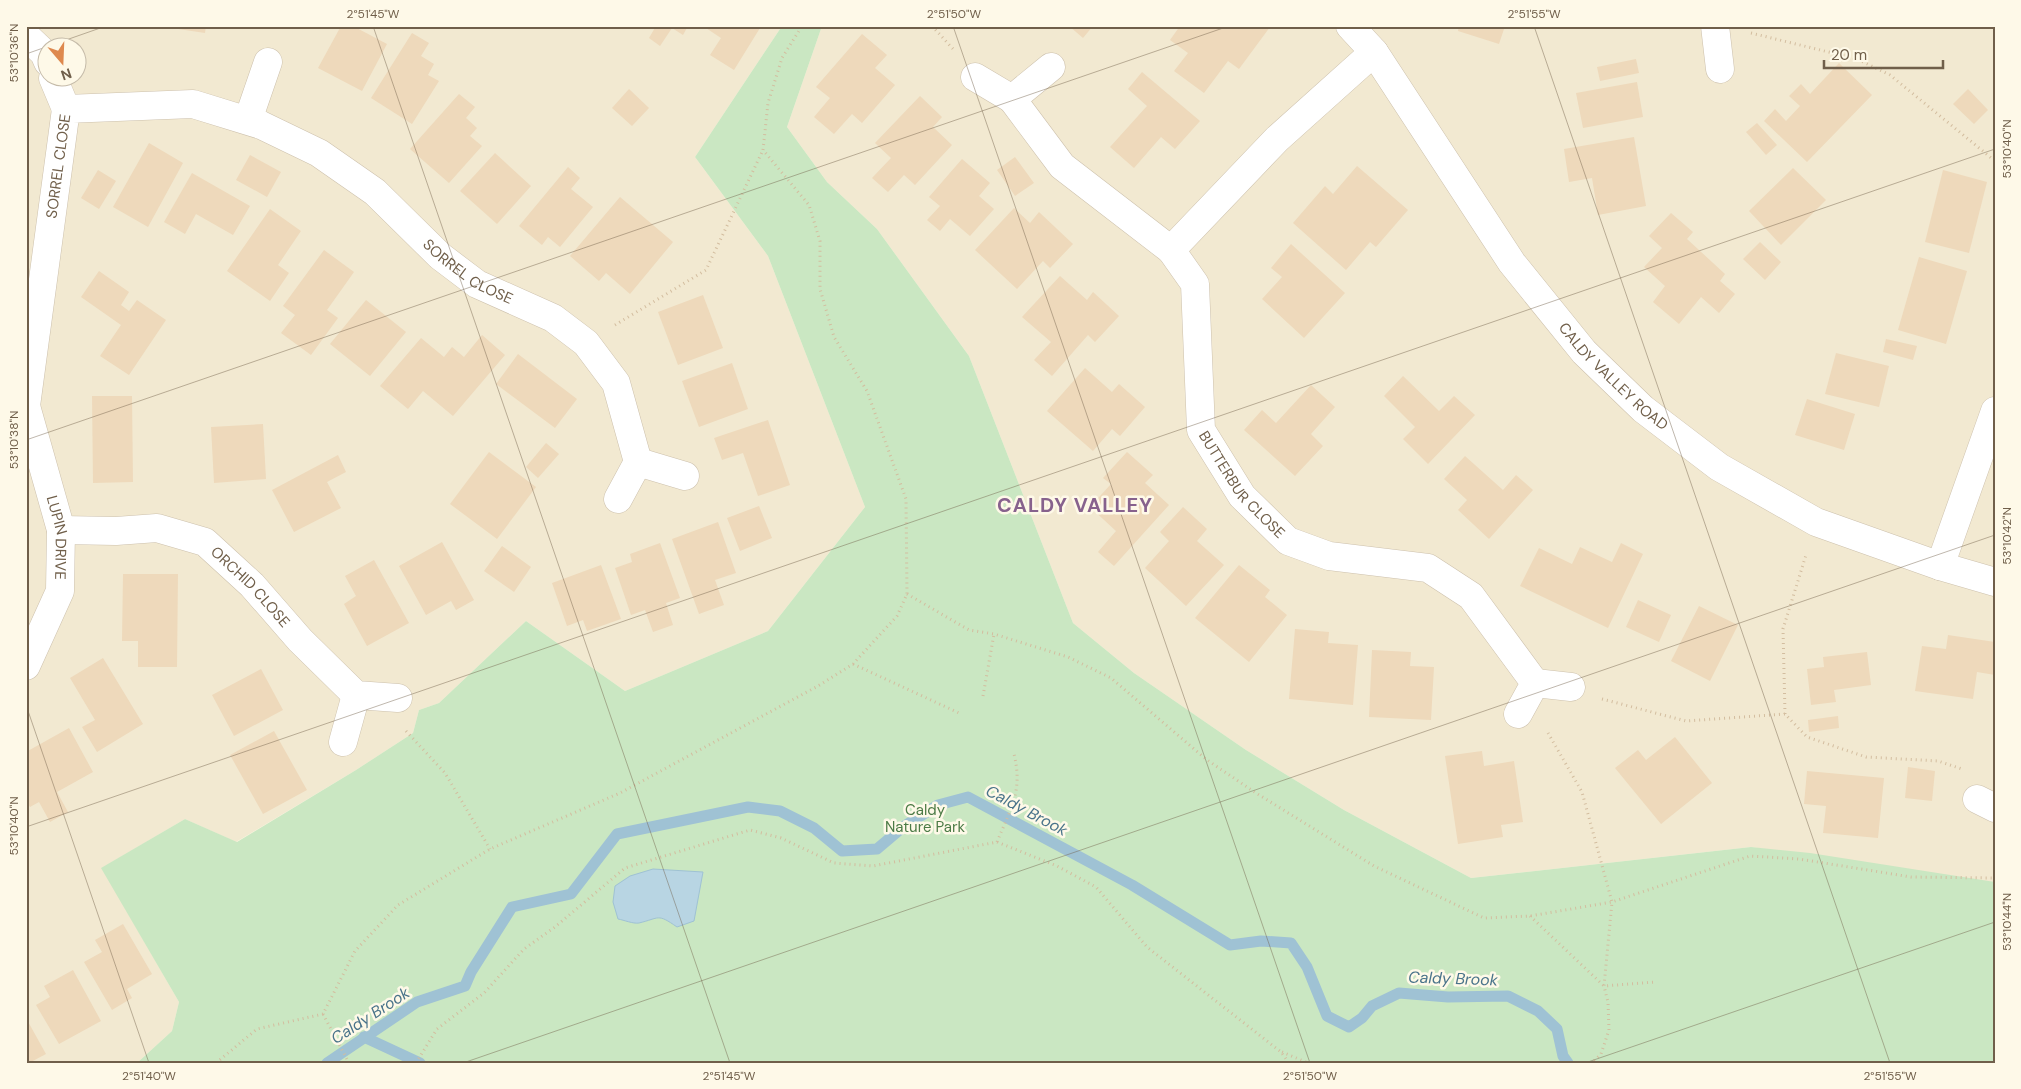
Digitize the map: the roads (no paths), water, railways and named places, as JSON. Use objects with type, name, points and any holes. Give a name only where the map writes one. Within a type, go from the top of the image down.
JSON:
[{"type":"street","name":"CALDY VALLEY ROAD","points":[[1350,26],[1374,52],[1512,263],[1584,352],[1643,409],[1719,467],[1816,522],[1940,566],[1995,582]]},
{"type":"street","points":[[1715,26],[1720,69]]},
{"type":"street","points":[[26,36],[38,48]]},
{"type":"street","points":[[1171,250],[1277,139],[1374,52]]},
{"type":"street","points":[[248,120],[268,62]]},
{"type":"street","points":[[1012,99],[1051,67]]},
{"type":"street","name":"BUTTERBUR CLOSE","points":[[975,77],[1012,99],[1062,166],[1171,250],[1194,284],[1201,430],[1242,496],[1288,540],[1329,556],[1428,568],[1471,596],[1526,699],[1571,687]]},
{"type":"street","points":[[57,88],[66,109]]},
{"type":"street","name":"SORREL CLOSE","points":[[26,406],[66,109],[193,104],[248,120],[319,153],[375,192],[440,256],[477,284],[553,318],[586,343],[616,383],[638,462]]},
{"type":"street","name":"LUPIN DRIVE","points":[[26,406],[62,530],[60,591],[26,666]]},
{"type":"street","points":[[1940,566],[1995,411]]},
{"type":"street","points":[[618,499],[638,462],[685,476]]},
{"type":"street","name":"ORCHID CLOSE","points":[[62,530],[116,531],[157,528],[205,542],[252,586],[300,640],[356,695]]},
{"type":"street","points":[[343,742],[356,695],[398,698]]},
{"type":"water","points":[[653,869],[703,872],[694,921],[677,927],[662,918],[639,923],[618,919],[613,902],[615,886],[630,876]]},
{"type":"waterway","name":"Caldy Brook","points":[[327,1063],[417,1002],[465,986],[471,972],[512,907],[571,894],[617,834],[748,807],[780,811],[814,828],[842,851],[877,849],[903,827],[938,805],[968,797],[1132,885],[1230,945],[1261,941],[1291,943],[1307,967],[1327,1016],[1349,1027],[1362,1018],[1372,1006],[1399,993],[1448,997],[1508,996],[1538,1011],[1557,1029],[1563,1056],[1568,1063]]},
{"type":"waterway","points":[[364,1037],[420,1063]]},
{"type":"district","name":"CALDY VALLEY","points":[[1075,505]]},
{"type":"park label","name":"Caldy Nature Park","points":[[925,818]]}]
